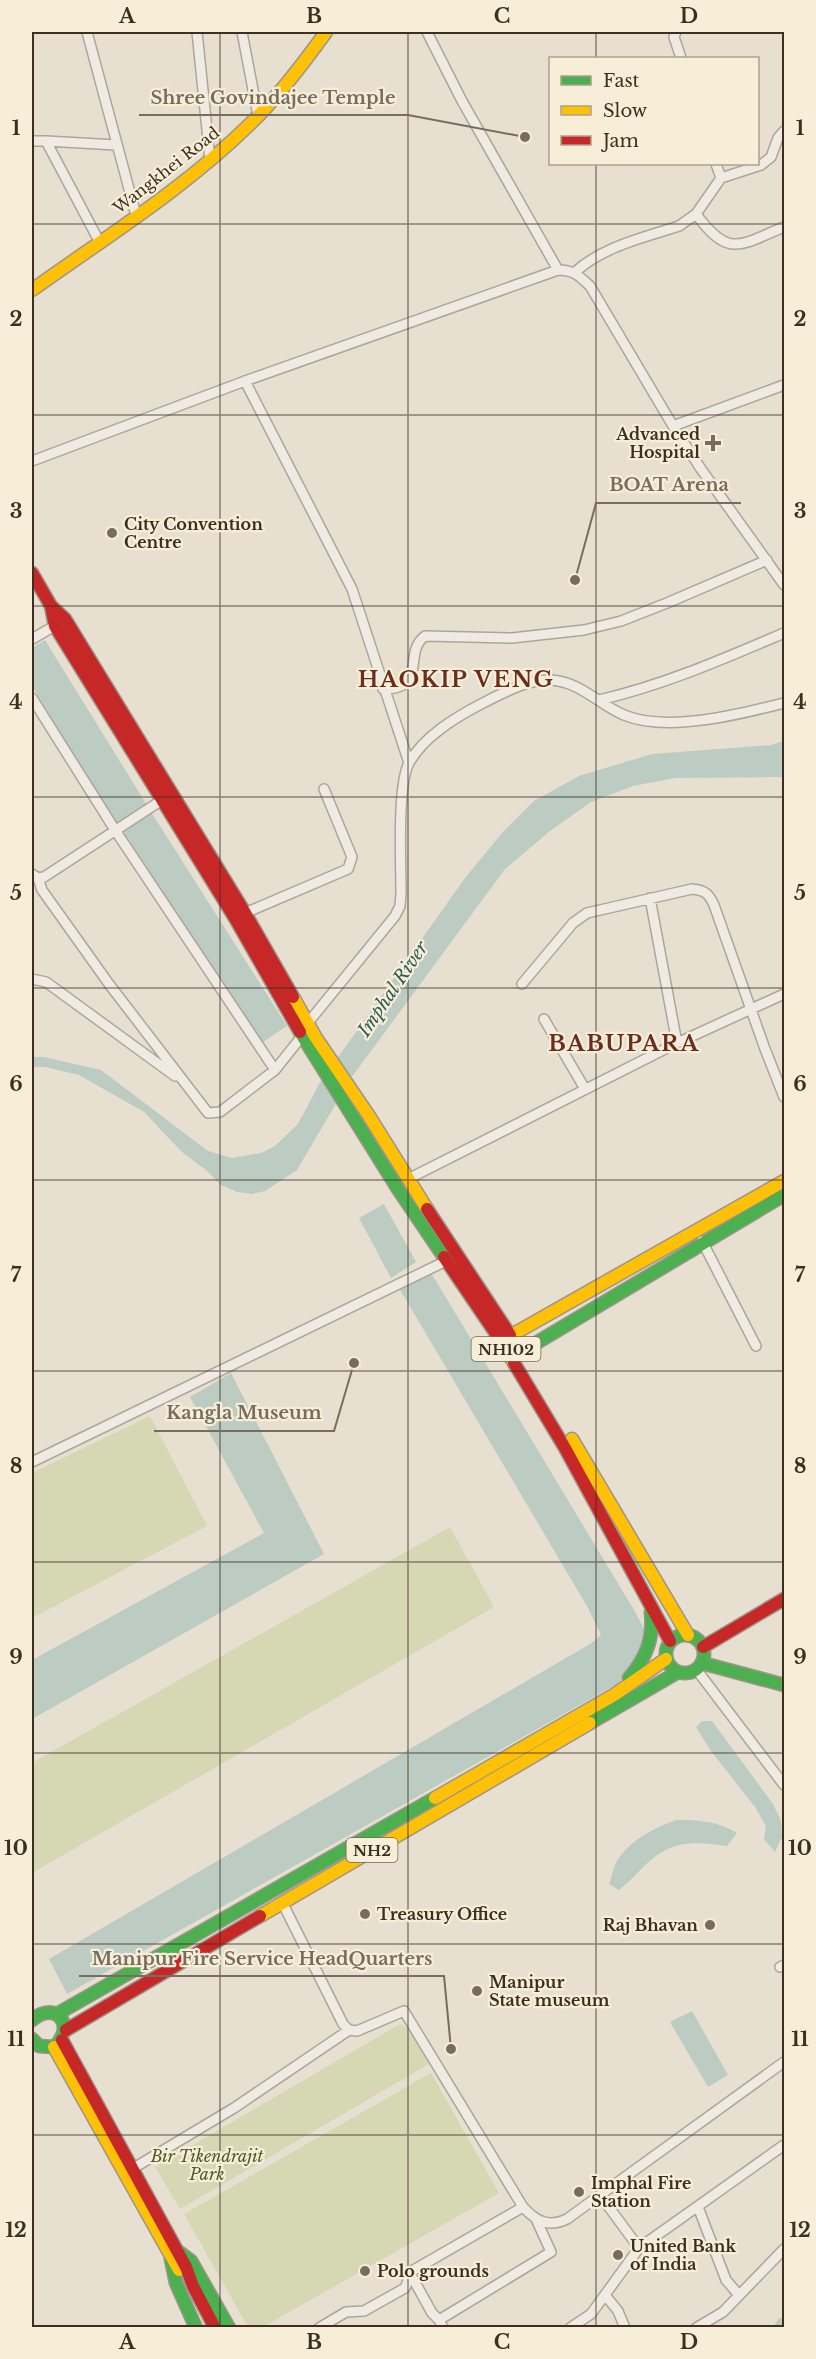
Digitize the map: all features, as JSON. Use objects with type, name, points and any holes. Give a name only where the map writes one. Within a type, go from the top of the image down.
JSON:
[{"type":"main road","name":"Wangkhei Road","points":[[32,290],[210,159],[258,116],[288,82],[326,32]]},
{"type":"main road","points":[[32,573],[162,800],[308,1036],[398,1189],[446,1261],[505,1338]]},
{"type":"main road","points":[[60,622],[245,913],[308,1036],[369,1116],[505,1338]]},
{"type":"main road","name":"NH102","points":[[688,1635],[505,1338],[784,1181]]},
{"type":"main road","name":"NH102","points":[[516,1355],[784,1196]]},
{"type":"main road","points":[[618,1274],[626,1288]]},
{"type":"main road","name":"NH102","points":[[516,1355],[670,1641]]},
{"type":"main road","points":[[701,1658],[784,1599]]},
{"type":"main road","points":[[614,1695],[649,1652],[653,1629],[650,1604]]},
{"type":"main road","points":[[678,1672],[666,1659],[666,1652],[670,1641],[681,1635],[688,1635]]},
{"type":"main road","name":"NH2","points":[[688,1635],[694,1637],[701,1658]]},
{"type":"main road","name":"NH2","points":[[61,2039],[282,1902],[678,1672],[685,1673],[701,1658]]},
{"type":"main road","name":"NH2","points":[[701,1658],[784,1673]]},
{"type":"main road","name":"NH2","points":[[701,1658],[784,1684]]},
{"type":"main road","name":"NH2","points":[[32,2020],[45,2011],[57,2014],[614,1695],[666,1659]]},
{"type":"main road","points":[[57,2014],[64,2023],[61,2039],[97,2115],[215,2328]]},
{"type":"main road","points":[[32,2042],[44,2048],[61,2039]]},
{"type":"main road","points":[[97,2115],[132,2169],[175,2255],[176,2283],[193,2327]]},
{"type":"main road","points":[[175,2255],[191,2261],[229,2328]]},
{"type":"street","points":[[87,32],[136,215]]},
{"type":"street","points":[[197,32],[210,159]]},
{"type":"street","points":[[242,32],[258,116]]},
{"type":"street","points":[[426,32],[462,101],[558,270]]},
{"type":"street","points":[[676,32],[674,38],[681,57]]},
{"type":"street","points":[[759,165],[767,162],[775,152],[778,138],[784,131]]},
{"type":"street","points":[[32,141],[116,145]]},
{"type":"street","points":[[46,141],[99,241]]},
{"type":"street","points":[[716,165],[720,178]]},
{"type":"street","points":[[575,272],[596,255],[679,226],[696,214],[720,178],[758,165]]},
{"type":"street","points":[[696,214],[711,234],[728,244],[745,243],[784,227]]},
{"type":"street","points":[[32,461],[245,381],[558,270],[575,272],[590,286],[673,426],[784,585]]},
{"type":"street","points":[[245,381],[352,589],[409,763]]},
{"type":"street","points":[[673,426],[784,385]]},
{"type":"street","points":[[383,689],[401,687],[408,682],[413,672],[417,643],[425,636],[512,638],[584,630],[621,621],[767,560]]},
{"type":"street","points":[[32,639],[60,622]]},
{"type":"street","points":[[599,700],[635,692],[682,676],[784,633]]},
{"type":"street","points":[[35,876],[76,937],[205,1111],[214,1114],[220,1112],[275,1070],[308,1036],[386,928],[399,906],[402,783],[409,763],[436,732],[498,695],[540,680],[574,685],[622,714],[635,719],[669,722],[736,715],[784,703]]},
{"type":"street","points":[[32,698],[115,830],[275,1070]]},
{"type":"street","points":[[245,913],[348,868],[352,857],[324,789]]},
{"type":"street","points":[[35,876],[44,877],[162,800]]},
{"type":"street","points":[[522,984],[573,923],[581,917],[597,910],[650,898],[692,889],[701,890],[710,896],[784,1097]]},
{"type":"street","points":[[650,898],[677,1043]]},
{"type":"street","points":[[32,979],[46,982],[184,1083]]},
{"type":"street","points":[[408,1179],[677,1043],[784,994]]},
{"type":"street","points":[[544,1019],[585,1089]]},
{"type":"street","points":[[696,1231],[756,1346]]},
{"type":"street","points":[[32,1462],[446,1261]]},
{"type":"street","points":[[701,1658],[784,1785]]},
{"type":"street","points":[[282,1902],[343,2024],[349,2030],[357,2031],[404,2012],[410,2018],[523,2207],[544,2223],[558,2223],[600,2195],[784,2062]]},
{"type":"street","points":[[132,2169],[234,2108],[349,2030]]},
{"type":"street","points":[[570,2328],[591,2314],[639,2248],[784,2145]]},
{"type":"street","points":[[600,2195],[639,2248]]},
{"type":"street","points":[[319,2328],[346,2312],[364,2311],[405,2288],[412,2271],[523,2207]]},
{"type":"street","points":[[698,2207],[726,2280],[739,2295]]},
{"type":"street","points":[[411,2275],[432,2313],[441,2324],[551,2252],[536,2219]]},
{"type":"street","points":[[696,2328],[723,2312],[784,2249]]},
{"type":"street","points":[[605,2295],[618,2311],[625,2328]]},
{"type":"green space","points":[[150,1416],[207,1526],[32,1618],[32,1473]]},
{"type":"green space","points":[[450,1527],[494,1607],[32,1873],[32,1763]]},
{"type":"green space","name":"Bir Tikendrajit Park","points":[[400,2024],[409,2029],[429,2064],[180,2209],[155,2167]]},
{"type":"green space","points":[[431,2073],[499,2193],[263,2327],[248,2327],[184,2214]]},
{"type":"water","points":[[45,640],[287,1026],[260,1044],[123,835],[32,686],[32,648]]},
{"type":"water","name":"Imphal River","points":[[784,741],[784,777],[675,778],[633,786],[591,802],[550,831],[505,869],[351,1078],[297,1170],[265,1191],[252,1194],[237,1192],[221,1185],[182,1152],[144,1112],[79,1075],[45,1067],[32,1067],[32,1057],[44,1057],[101,1070],[208,1151],[232,1158],[261,1153],[275,1146],[298,1124],[319,1084],[465,878],[502,833],[534,801],[579,776],[652,754],[771,745]]},
{"type":"water","points":[[384,1204],[416,1262],[391,1278],[359,1218]]},
{"type":"water","points":[[430,1271],[634,1610],[647,1634],[647,1645],[619,1683],[67,1994],[49,1959],[590,1644],[601,1635],[588,1608],[399,1288]]},
{"type":"water","points":[[231,1373],[324,1554],[32,1719],[32,1660],[264,1533],[190,1397]]},
{"type":"water","points":[[702,1721],[712,1721],[773,1804],[781,1821],[782,1837],[775,1852],[764,1839],[766,1826],[755,1807],[711,1751],[696,1727]]},
{"type":"water","points":[[676,1820],[708,1822],[737,1833],[727,1846],[694,1843],[670,1848],[651,1860],[619,1890],[609,1884],[616,1863],[629,1847],[651,1831]]},
{"type":"water","points":[[692,2011],[728,2075],[708,2087],[670,2022]]},
{"type":"traffic: fast","points":[[300,1032],[398,1189],[444,1257]]},
{"type":"traffic: fast","points":[[511,1358],[784,1195]]},
{"type":"traffic: fast","points":[[629,1678],[648,1648],[652,1622],[651,1612]]},
{"type":"traffic: fast","points":[[685,1635],[699,1640],[704,1654],[699,1668],[685,1673],[671,1668],[666,1654],[671,1640],[685,1635]]},
{"type":"traffic: fast","points":[[702,1663],[784,1685]]},
{"type":"traffic: fast","points":[[590,1723],[678,1672]]},
{"type":"traffic: fast","points":[[57,2014],[435,1798]]},
{"type":"traffic: fast","points":[[32,2020],[41,2014],[49,2012],[56,2014],[61,2018],[64,2031],[54,2047],[39,2046],[32,2039]]},
{"type":"traffic: fast","points":[[179,2252],[191,2261],[229,2328]]},
{"type":"traffic: fast","points":[[171,2259],[176,2283],[196,2328]]},
{"type":"traffic: slow","points":[[32,290],[172,191],[225,147],[271,102],[326,32]]},
{"type":"traffic: slow","points":[[293,997],[316,1038],[369,1116],[427,1209]]},
{"type":"traffic: slow","points":[[514,1363],[501,1341],[784,1181]]},
{"type":"traffic: slow","points":[[572,1439],[688,1635]]},
{"type":"traffic: slow","points":[[435,1798],[614,1695],[666,1659]]},
{"type":"traffic: slow","points":[[260,1916],[590,1723]]},
{"type":"traffic: slow","points":[[54,2047],[179,2270]]},
{"type":"traffic: jam","points":[[32,573],[51,606],[65,619],[245,913],[293,997]]},
{"type":"traffic: jam","points":[[51,606],[55,626],[235,918],[300,1032]]},
{"type":"traffic: jam","points":[[427,1209],[510,1335]]},
{"type":"traffic: jam","points":[[444,1257],[501,1341]]},
{"type":"traffic: jam","points":[[514,1363],[565,1448],[670,1641]]},
{"type":"traffic: jam","points":[[703,1647],[784,1599]]},
{"type":"traffic: jam","points":[[66,2030],[260,1916]]},
{"type":"traffic: jam","points":[[62,2040],[186,2267],[193,2286],[215,2328]]},
{"type":"place","name":"Shree Govindajee Temple","points":[[525,137]]},
{"type":"place","name":"Advanced Hospital","points":[[713,443]]},
{"type":"place","name":"City Convention Centre","points":[[112,533]]},
{"type":"place","name":"BOAT Arena","points":[[575,580]]},
{"type":"place","name":"Kangla Museum","points":[[354,1363]]},
{"type":"place","name":"Treasury Office","points":[[365,1914]]},
{"type":"place","name":"Raj Bhavan","points":[[710,1925]]},
{"type":"place","name":"Manipur State museum","points":[[477,1991]]},
{"type":"place","name":"Manipur Fire Service HeadQuarters","points":[[451,2049]]},
{"type":"place","name":"Imphal Fire Station","points":[[579,2192]]},
{"type":"place","name":"United Bank of India","points":[[618,2255]]},
{"type":"place","name":"Polo grounds","points":[[365,2271]]},
{"type":"district","name":"HAOKIP VENG","points":[[456,679]]},
{"type":"district","name":"BABUPARA","points":[[624,1043]]}]
